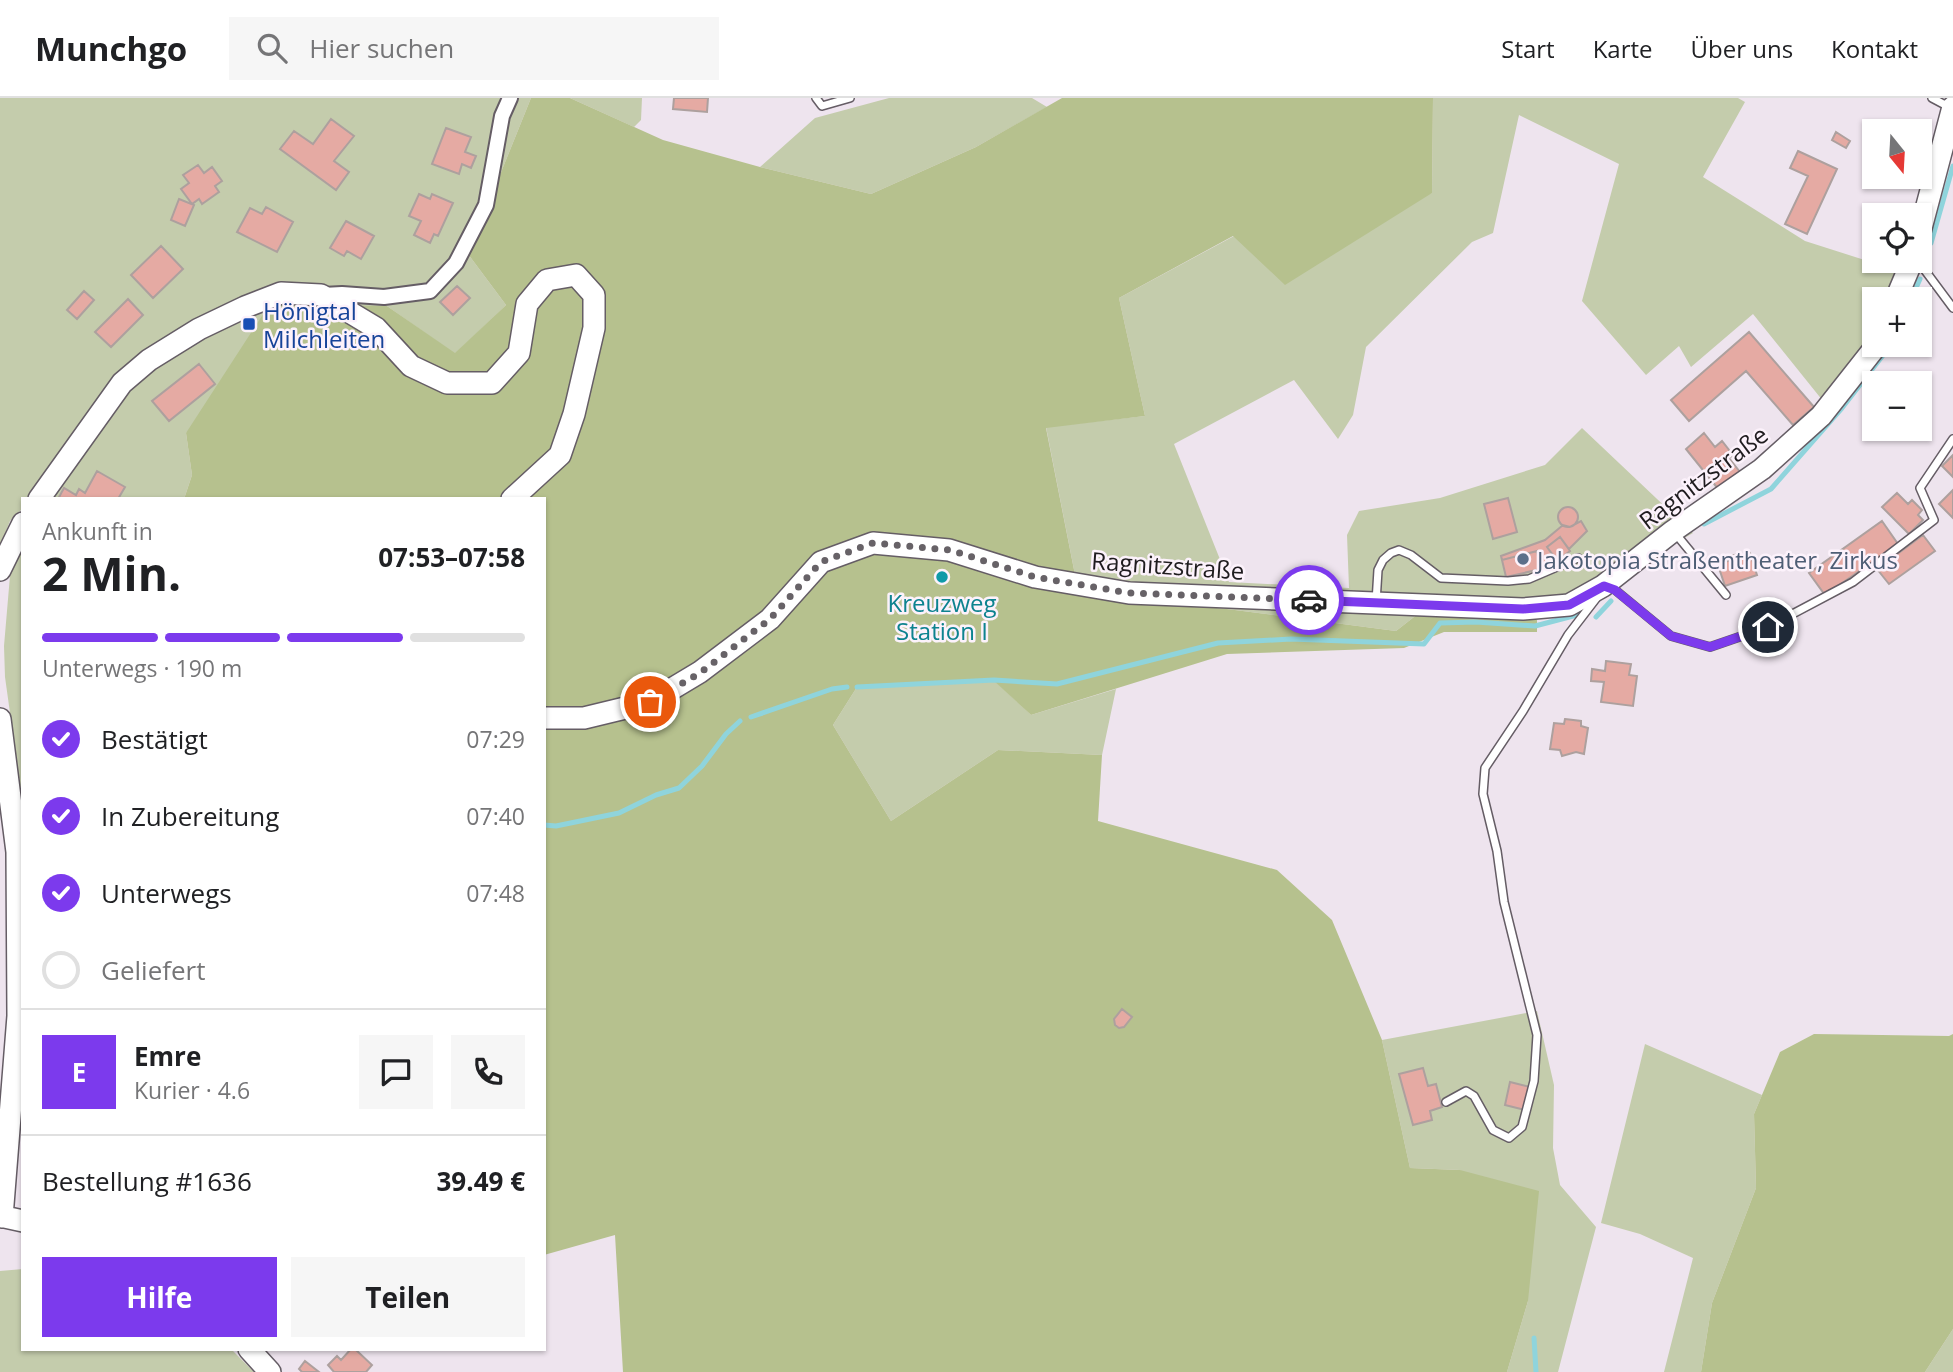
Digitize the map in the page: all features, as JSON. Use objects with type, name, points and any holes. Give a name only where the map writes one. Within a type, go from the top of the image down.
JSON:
[{"type":"main road","points":[[1928,203],[1953,108]]},
{"type":"main road","points":[[40,497],[122,383],[149,360],[200,329],[281,293],[321,295],[376,328],[411,366],[447,383],[492,383],[519,353],[527,304],[547,280],[576,275],[594,295],[594,328],[574,414],[560,455],[514,497]]},
{"type":"main road","name":"Ragnitzstraße","points":[[546,718],[583,718],[650,702],[700,673],[770,619],[821,562],[873,543],[950,550],[1035,577],[1129,593],[1523,609],[1569,605],[1604,586],[1673,531],[1762,469],[1821,416],[1868,357]]},
{"type":"main road","points":[[0,570],[21,527]]},
{"type":"main road","points":[[0,719],[18,852],[18,1016],[1,1217],[21,1221]]},
{"type":"main road","points":[[251,1351],[270,1372]]},
{"type":"street","points":[[321,295],[384,297],[430,291],[456,264],[486,205],[502,116],[510,98]]},
{"type":"lane","points":[[816,98],[822,106],[850,98]]},
{"type":"lane","points":[[1931,98],[1953,108]]},
{"type":"lane","points":[[1925,273],[1953,308]]},
{"type":"lane","points":[[1446,1102],[1466,1091],[1474,1096],[1493,1130],[1509,1138],[1522,1127],[1534,1081],[1537,1035],[1504,902],[1497,851],[1483,794],[1485,768],[1568,635],[1596,601],[1604,586],[1615,590],[1671,636],[1710,647],[1768,627],[1853,582],[1934,520],[1920,488],[1953,439]]},
{"type":"lane","points":[[1673,531],[1726,595]]},
{"type":"lane","points":[[1376,603],[1378,570],[1383,560],[1399,550],[1412,555],[1441,578],[1508,581],[1529,579],[1578,558]]},
{"type":"green space","points":[[0,98],[531,98],[468,254],[506,305],[455,354],[387,306],[186,433],[192,475],[185,497],[52,497],[123,402],[33,497],[21,497],[21,510],[10,521],[0,546]]},
{"type":"green space","points":[[531,98],[570,98],[663,140],[871,194],[976,147],[1062,98],[1433,98],[1432,193],[1285,285],[1233,236],[1119,298],[1145,416],[1046,428],[1079,595],[1227,609],[1396,631],[1419,613],[1537,620],[1537,632],[1444,632],[1404,648],[1227,654],[1031,715],[993,680],[857,687],[833,725],[891,821],[998,750],[1102,755],[1098,821],[1277,870],[1332,920],[1382,1040],[1410,1168],[1460,1170],[1539,1191],[1528,1301],[1507,1372],[623,1372],[615,1235],[546,1254],[546,497],[185,497],[192,475],[186,433],[269,305],[387,306],[455,353],[506,305],[468,254]]},
{"type":"green space","points":[[570,98],[642,98],[641,120],[634,127]]},
{"type":"green space","points":[[889,98],[1032,98],[1047,107],[976,147],[871,194],[760,167],[815,118]]},
{"type":"green space","points":[[1433,98],[1738,98],[1745,102],[1703,177],[1805,241],[1862,259],[1862,273],[1898,273],[1892,287],[1862,287],[1862,346],[1823,401],[1753,314],[1691,367],[1679,346],[1646,375],[1582,301],[1619,164],[1519,115],[1493,233],[1472,242],[1366,347],[1353,415],[1338,439],[1294,380],[1174,444],[1229,582],[1349,588],[1347,535],[1359,511],[1440,498],[1545,465],[1582,428],[1693,533],[1569,605],[1419,613],[1396,631],[1227,609],[1079,595],[1046,427],[1145,416],[1119,298],[1234,236],[1432,193]]},
{"type":"green space","points":[[21,544],[21,792],[5,677],[4,646],[11,564]]},
{"type":"green space","points":[[994,680],[1031,715],[1116,689],[1102,755],[998,750],[891,821],[833,725],[857,687]]},
{"type":"green space","points":[[1537,1011],[1554,1085],[1553,1148],[1560,1185],[1596,1227],[1558,1372],[1507,1372],[1528,1301],[1460,1170],[1410,1168],[1382,1040]]},
{"type":"green space","points":[[1814,1034],[1953,1034],[1953,1329],[1925,1372],[1701,1372],[1712,1303],[1756,1188],[1754,1114],[1780,1052]]},
{"type":"green space","points":[[1645,1044],[1762,1095],[1754,1114],[1756,1188],[1712,1303],[1701,1372],[1664,1372],[1693,1258],[1640,1234],[1601,1223]]},
{"type":"green space","points":[[21,1269],[21,1351],[233,1351],[254,1372],[0,1372],[0,1271]]},
{"type":"green space","points":[[1953,1329],[1953,1372],[1925,1372]]},
{"type":"building","points":[[674,98],[708,98],[707,112],[673,109]]},
{"type":"building","points":[[331,119],[354,136],[334,161],[349,172],[336,190],[280,149],[294,131],[313,144]]},
{"type":"building","points":[[446,128],[471,137],[465,152],[476,156],[471,168],[462,164],[459,174],[432,164]]},
{"type":"building","points":[[1836,132],[1850,141],[1846,148],[1832,140]]},
{"type":"building","points":[[1798,151],[1837,169],[1807,234],[1785,224],[1808,176],[1790,168]]},
{"type":"building","points":[[198,165],[204,173],[212,167],[222,181],[215,186],[219,192],[202,204],[199,199],[192,204],[181,189],[189,183],[183,175]]},
{"type":"building","points":[[419,194],[430,199],[432,194],[453,203],[438,236],[434,234],[430,243],[414,235],[421,221],[409,216]]},
{"type":"building","points":[[179,199],[194,205],[185,226],[171,220]]},
{"type":"building","points":[[266,207],[293,222],[277,252],[237,232],[250,208],[262,214]]},
{"type":"building","points":[[346,221],[374,236],[361,259],[347,251],[344,256],[330,248]]},
{"type":"building","points":[[161,246],[183,269],[153,298],[131,275]]},
{"type":"building","points":[[457,286],[470,298],[453,315],[440,302]]},
{"type":"building","points":[[84,291],[94,300],[77,319],[67,310]]},
{"type":"building","points":[[128,299],[143,315],[111,347],[95,332]]},
{"type":"building","points":[[1749,332],[1814,407],[1793,425],[1746,371],[1689,421],[1671,400]]},
{"type":"building","points":[[199,364],[215,384],[169,421],[152,401]]},
{"type":"building","points":[[1704,433],[1715,447],[1722,441],[1733,455],[1729,458],[1740,472],[1719,490],[1686,449]]},
{"type":"building","points":[[1953,455],[1953,477],[1942,466]]},
{"type":"building","points":[[97,471],[125,487],[119,497],[59,497],[64,488],[76,495],[79,489],[85,493]]},
{"type":"building","points":[[1953,490],[1953,518],[1939,504]]},
{"type":"building","points":[[1897,493],[1908,504],[1912,500],[1922,510],[1918,515],[1923,520],[1909,534],[1882,507]]},
{"type":"building","points":[[1508,498],[1517,532],[1493,539],[1484,504]]},
{"type":"building","points":[[1568,507],[1575,510],[1578,517],[1575,524],[1568,527],[1561,524],[1558,517],[1561,510]]},
{"type":"building","points":[[1581,521],[1587,531],[1569,549],[1560,537],[1547,547],[1556,559],[1540,566],[1537,551],[1502,560],[1501,556],[1545,540],[1563,525],[1570,527]]},
{"type":"building","points":[[1882,521],[1898,544],[1825,595],[1809,573]]},
{"type":"building","points":[[1923,535],[1935,551],[1889,584],[1877,569]]},
{"type":"building","points":[[1560,537],[1570,551],[1557,561],[1547,547]]},
{"type":"building","points":[[1537,551],[1541,569],[1506,577],[1502,560]]},
{"type":"building","points":[[1750,553],[1757,575],[1725,586],[1718,565],[1728,561],[1727,557]]},
{"type":"building","points":[[1606,661],[1631,664],[1629,675],[1637,676],[1633,706],[1601,702],[1604,682],[1591,681],[1592,669],[1605,671]]},
{"type":"building","points":[[1565,719],[1581,721],[1581,726],[1588,728],[1584,754],[1576,752],[1562,756],[1560,750],[1550,749],[1554,723],[1564,724]]},
{"type":"building","points":[[1122,1009],[1132,1017],[1124,1027],[1119,1028],[1114,1019]]},
{"type":"building","points":[[1423,1068],[1428,1086],[1436,1084],[1442,1107],[1430,1111],[1432,1120],[1413,1125],[1399,1074]]},
{"type":"building","points":[[1510,1082],[1530,1087],[1525,1110],[1505,1105]]},
{"type":"building","points":[[349,1351],[357,1351],[372,1365],[366,1372],[334,1372],[328,1365],[337,1356],[341,1360]]},
{"type":"building","points":[[305,1361],[319,1372],[302,1372],[299,1369]]},
{"type":"waterway","points":[[1932,240],[1953,166]]},
{"type":"waterway","points":[[1916,287],[1920,279]]},
{"type":"waterway","points":[[1704,524],[1771,489],[1842,408],[1882,357]]},
{"type":"waterway","points":[[1596,617],[1611,601]]},
{"type":"waterway","points":[[857,687],[994,680],[1057,684],[1218,643],[1291,639],[1424,644],[1440,623],[1476,622],[1535,626],[1577,615]]},
{"type":"waterway","points":[[751,717],[832,689],[847,687]]},
{"type":"waterway","points":[[546,825],[556,826],[619,813],[656,795],[679,788],[702,766],[726,734],[740,721]]},
{"type":"waterway","points":[[1534,1338],[1536,1372]]},
{"type":"way so far","points":[[650,702],[700,673],[770,619],[821,562],[873,543],[950,550],[1035,577],[1129,593],[1309,600]]},
{"type":"place","name":"Hönigtal Milchleiten","points":[[249,324]]},
{"type":"place","name":"Jakotopia Straßentheater, Zirkus","points":[[1523,559]]},
{"type":"place","name":"Kreuzweg Station I","points":[[942,577]]},
{"type":"route","points":[[1309,600],[1523,609],[1569,605],[1604,586],[1615,590],[1671,636],[1710,647],[1768,627]]}]
